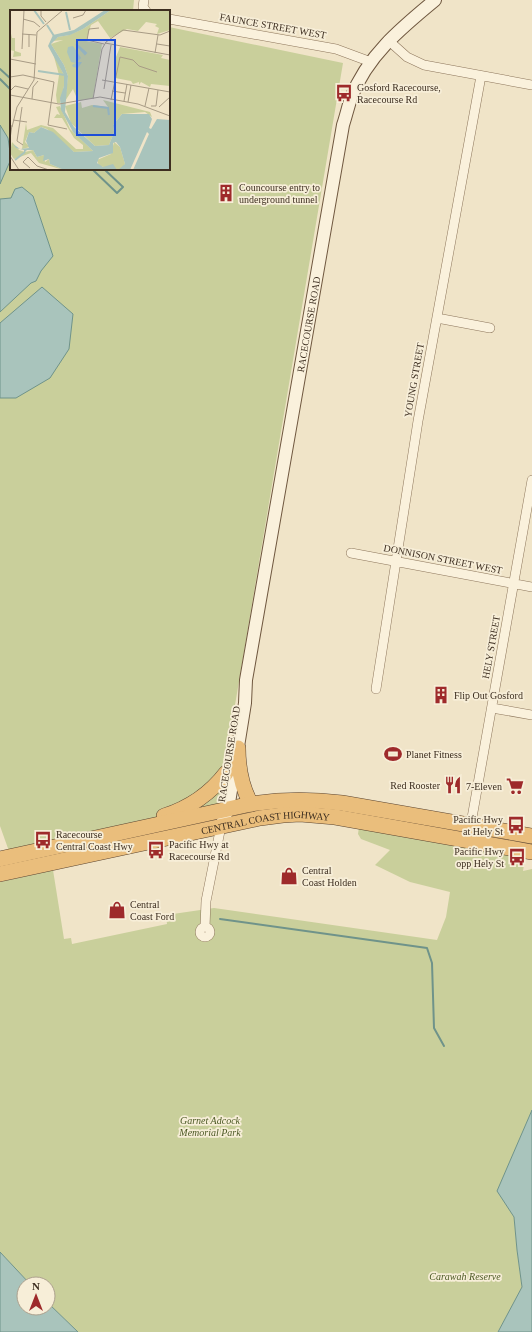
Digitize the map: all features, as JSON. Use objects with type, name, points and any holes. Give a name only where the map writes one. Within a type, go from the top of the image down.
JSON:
[{"type":"highway","points":[[238,748],[238,764],[242,783],[251,804]]},
{"type":"highway","points":[[90,839],[172,813],[205,795],[217,785],[226,773]]},
{"type":"highway","name":"CENTRAL COAST HIGHWAY","points":[[0,874],[223,815],[251,804],[284,799],[319,800],[532,836]]},
{"type":"highway","name":"CENTRAL COAST HIGHWAY","points":[[0,859],[90,839],[223,815],[315,815],[335,817],[532,852]]},
{"type":"main road","name":"RACECOURSE ROAD","points":[[223,815],[238,748],[245,703],[246,680],[340,139],[352,97],[362,76],[371,62],[388,40],[435,0]]},
{"type":"main road","name":"RACECOURSE ROAD","points":[[223,815],[226,773],[237,703],[246,680]]},
{"type":"street","points":[[144,0],[143,6],[145,10]]},
{"type":"street","name":"FAUNCE STREET WEST","points":[[170,19],[336,49],[371,62]]},
{"type":"street","points":[[388,40],[412,60],[424,64],[532,85]]},
{"type":"street","name":"YOUNG STREET","points":[[376,689],[418,421],[481,76]]},
{"type":"street","points":[[436,318],[490,328]]},
{"type":"street","name":"HELY STREET","points":[[468,841],[532,480]]},
{"type":"street","name":"DONNISON STREET WEST","points":[[350,553],[532,586]]},
{"type":"street","points":[[492,708],[532,715]]},
{"type":"street","points":[[206,927],[206,901],[223,815]]},
{"type":"green space","points":[[0,0],[134,0],[133,10],[10,10],[10,170],[170,170],[170,27],[343,63],[218,806],[10,854],[0,826]]},
{"type":"green space","name":"Garnet Adcock Memorial Park","points":[[359,827],[525,859],[523,871],[532,869],[532,1110],[498,1191],[514,1217],[522,1288],[498,1332],[78,1332],[56,1311],[56,1276],[22,1276],[0,1252],[0,882],[53,870],[64,939],[71,938],[72,944],[167,924],[166,915],[214,908],[437,940],[446,917],[450,892],[410,882],[375,865],[390,850],[361,839],[358,834]]},
{"type":"water","points":[[0,125],[8,138],[10,161],[0,184]]},
{"type":"water","points":[[22,187],[33,196],[53,256],[41,271],[36,281],[31,283],[0,312],[0,199],[11,198],[15,189]]},
{"type":"water","points":[[42,287],[73,314],[69,349],[50,378],[16,398],[0,398],[0,323]]},
{"type":"water","points":[[532,1110],[532,1332],[498,1332],[522,1287],[514,1217],[497,1191]]},
{"type":"water","points":[[0,1252],[22,1276],[16,1276],[16,1316],[56,1316],[56,1311],[78,1332],[0,1332]]},
{"type":"waterway","points":[[0,69],[10,78]]},
{"type":"waterway","points":[[0,79],[10,89]]},
{"type":"waterway","points":[[93,170],[117,193],[123,187],[105,170]]},
{"type":"waterway","points":[[220,919],[427,948],[432,963],[434,1028],[444,1046]]},
{"type":"place","name":"Gosford Racecourse, Racecourse Rd","points":[[344,93]]},
{"type":"place","name":"Councourse entry to underground tunnel","points":[[226,193]]},
{"type":"place","name":"Flip Out Gosford","points":[[441,695]]},
{"type":"place","name":"Planet Fitness","points":[[393,754]]},
{"type":"place","name":"Red Rooster","points":[[453,785]]},
{"type":"place","name":"7-Eleven","points":[[515,786]]},
{"type":"place","name":"Pacific Hwy at Hely St","points":[[516,825]]},
{"type":"place","name":"Racecourse Central Coast Hwy","points":[[43,840]]},
{"type":"place","name":"Pacific Hwy at Racecourse Rd","points":[[156,850]]},
{"type":"place","name":"Pacific Hwy opp Hely St","points":[[517,857]]},
{"type":"place","name":"Central Coast Holden","points":[[289,876]]},
{"type":"place","name":"Central Coast Ford","points":[[117,910]]},
{"type":"park label","name":"Carawah Reserve","points":[[465,1276]]}]
